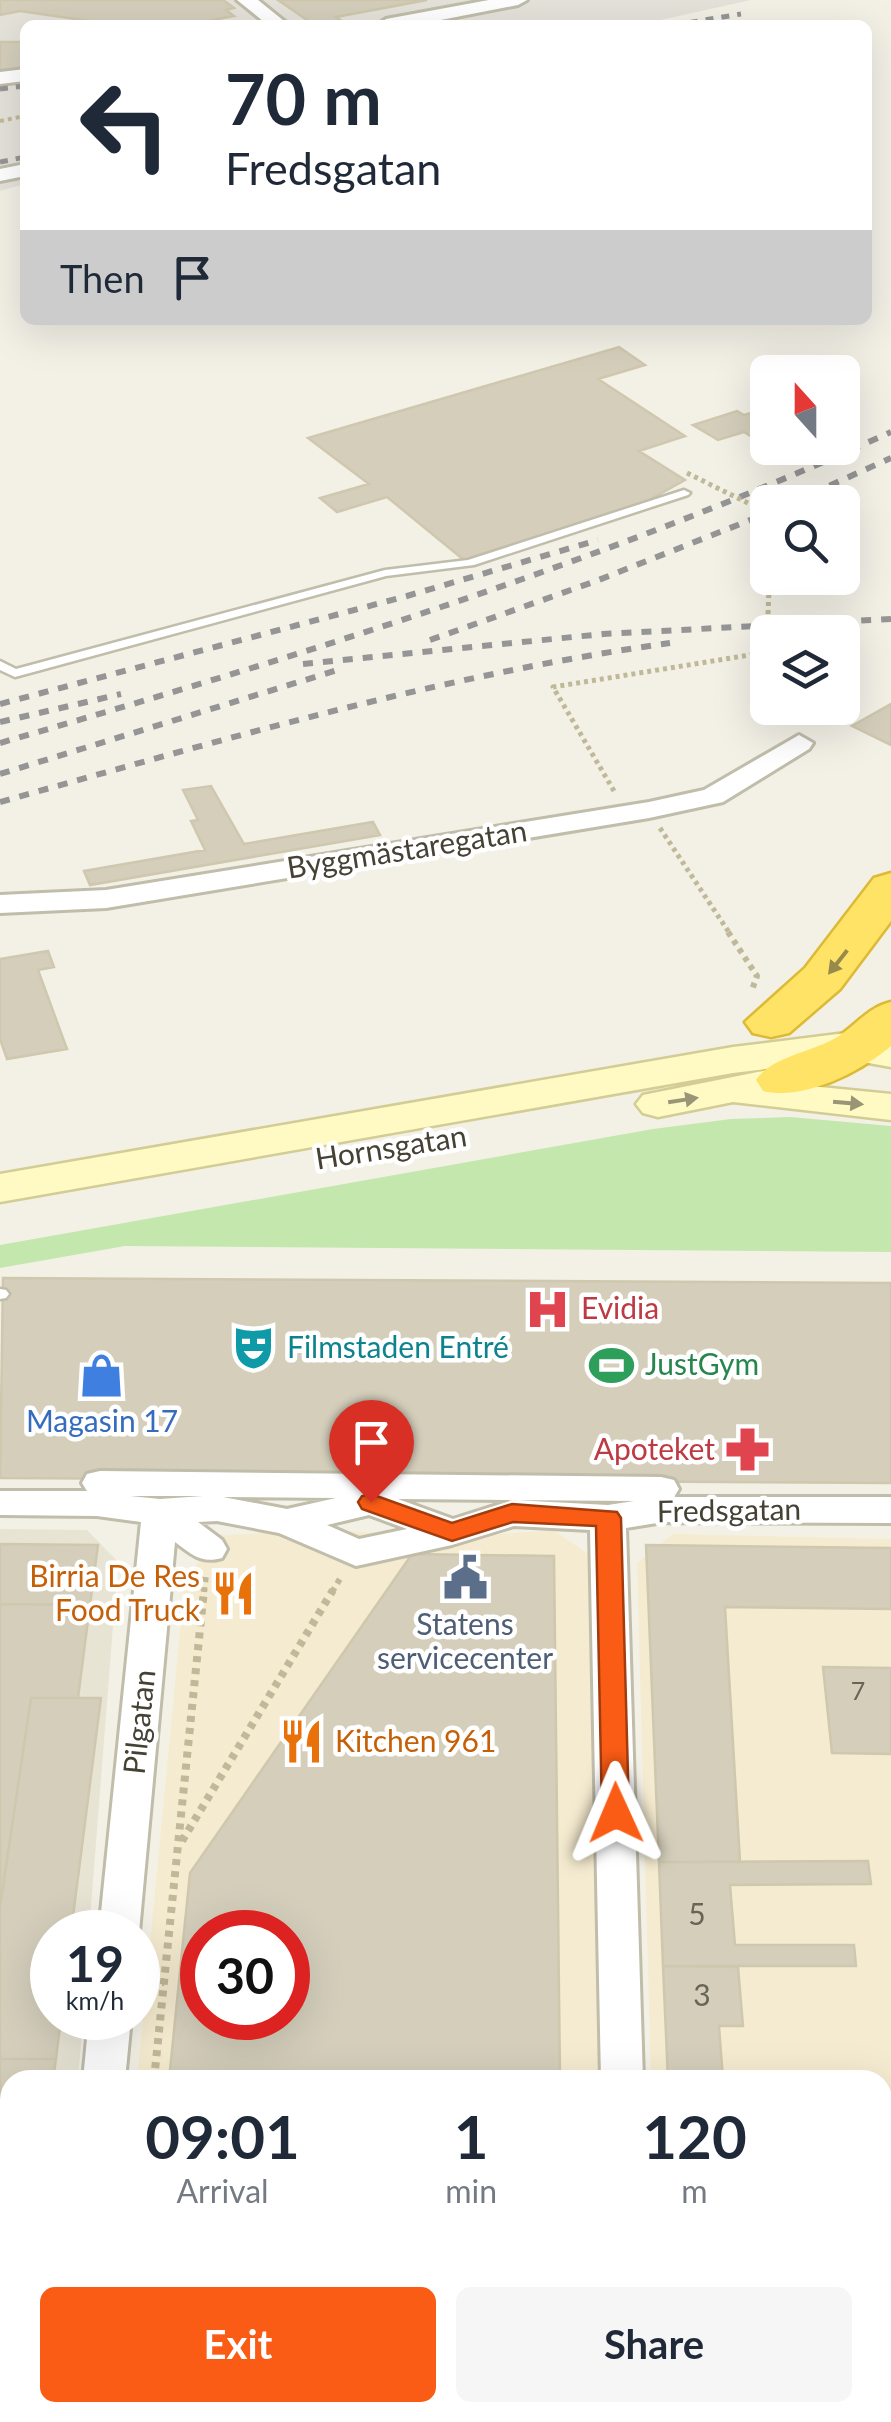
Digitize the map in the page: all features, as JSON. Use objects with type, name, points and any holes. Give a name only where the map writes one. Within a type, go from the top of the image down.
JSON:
[{"type":"highway","points":[[762,1006],[800,1003],[827,976],[891,888]]},
{"type":"highway","points":[[759,1086],[869,1043],[891,949]]},
{"type":"main road","name":"Hornsgatan","points":[[630,1079],[762,1006]]},
{"type":"main road","name":"Hornsgatan","points":[[14,1184],[732,1060],[869,1043]]},
{"type":"main road","name":"Hornsgatan","points":[[0,1213],[759,1086],[891,1106]]},
{"type":"street","points":[[246,0],[273,20]]},
{"type":"street","points":[[412,20],[518,0]]},
{"type":"street","name":"Byggmästaregatan","points":[[0,904],[106,900],[638,812],[714,796],[799,743]]},
{"type":"street","points":[[100,1483],[660,1489]]},
{"type":"street","points":[[287,1522],[371,1502],[452,1532]]},
{"type":"street","points":[[0,1503],[97,1504],[160,1512],[208,1549]]},
{"type":"street","points":[[95,1522],[217,1508],[287,1522],[356,1552]]},
{"type":"street","name":"Fredsgatan","points":[[356,1552],[452,1532],[512,1513],[608,1518],[662,1508],[891,1510]]},
{"type":"street","name":"Pilgatan","points":[[121,1910],[160,1512]]},
{"type":"street","points":[[608,1518],[622,2070]]},
{"type":"street","points":[[105,2070],[108,2040]]},
{"type":"lane","points":[[0,664],[15,673],[385,573],[470,563],[684,493]]},
{"type":"path","points":[[687,473],[750,505]]},
{"type":"path","points":[[768,614],[769,595]]},
{"type":"path","points":[[750,655],[554,687],[638,812],[757,976],[762,1006]]},
{"type":"path","points":[[155,2070],[208,1549]]},
{"type":"path","points":[[179,1846],[356,1552]]},
{"type":"shaded area","points":[[0,0],[751,0],[661,20],[20,20],[20,185],[0,191]]},
{"type":"shaded area","points":[[0,1529],[87,1530],[118,1562],[91,1910],[30,1910],[30,2040],[81,2040],[79,2070],[0,2070]]},
{"type":"shaded area","points":[[335,1530],[448,1538],[553,1530],[597,1560],[608,2070],[138,2070],[141,2040],[160,2040],[160,1910],[153,1910],[185,1579],[219,1535]]},
{"type":"shaded area","points":[[673,1534],[891,1539],[891,2070],[651,2070],[637,1563]]},
{"type":"green space","points":[[790,1117],[891,1126],[891,1252],[125,1246],[0,1268],[0,1245],[653,1129],[731,1119]]},
{"type":"building","points":[[0,0],[223,0],[234,8],[226,10],[234,16],[212,20],[82,20],[20,11],[0,15]]},
{"type":"building","points":[[278,0],[427,0],[336,17],[340,20],[307,20]]},
{"type":"building","points":[[0,42],[20,42],[20,69],[0,72]]},
{"type":"building","points":[[619,347],[645,365],[598,379],[685,436],[639,451],[685,480],[647,501],[464,560],[387,497],[337,512],[320,498],[369,484],[308,438]]},
{"type":"building","points":[[737,411],[750,413],[750,436],[744,432],[718,440],[693,425]]},
{"type":"building","points":[[891,704],[891,745],[852,726],[860,725]]},
{"type":"building","points":[[211,786],[244,844],[373,822],[380,835],[90,885],[84,871],[205,850],[191,821],[198,820],[183,790]]},
{"type":"building","points":[[48,951],[54,967],[38,970],[67,1049],[7,1059],[0,1039],[0,959]]},
{"type":"building","points":[[3,1278],[891,1283],[891,1483],[0,1478]]},
{"type":"building","points":[[0,1544],[98,1545],[90,1605],[0,1604]]},
{"type":"building","points":[[646,1545],[891,1548],[891,1609],[725,1607],[740,1862],[659,1862]]},
{"type":"building","points":[[412,1554],[554,1556],[560,2070],[170,2070],[180,1972],[180,2040],[310,2040],[310,1910],[186,1910],[190,1873]]},
{"type":"building","points":[[0,1604],[90,1605],[78,1698],[31,1698],[0,1907]]},
{"type":"building","points":[[823,1667],[891,1668],[891,1754],[832,1753]]},
{"type":"building","points":[[31,1698],[101,1698],[74,1910],[30,1910],[30,2040],[58,2040],[56,2059],[0,2059],[0,1907]]},
{"type":"building","points":[[868,1861],[871,1884],[730,1885],[735,1945],[854,1945],[856,1966],[663,1966],[659,1862]]},
{"type":"building","points":[[663,1966],[738,1967],[743,2026],[719,2026],[722,2070],[668,2070]]},
{"type":"building","points":[[0,2059],[56,2059],[54,2070],[0,2070]]},
{"type":"railway","points":[[704,20],[741,14]]},
{"type":"railway","points":[[0,89],[20,87]]},
{"type":"railway","points":[[0,162],[20,158]]},
{"type":"railway","points":[[0,743],[451,604],[673,523],[891,432]]},
{"type":"railway","points":[[831,485],[891,458]]},
{"type":"railway","points":[[430,640],[750,520]]},
{"type":"railway","points":[[0,704],[407,596],[598,540]]},
{"type":"railway","points":[[303,664],[603,634],[891,619]]},
{"type":"railway","points":[[0,802],[416,691],[585,656],[670,643]]},
{"type":"railway","points":[[0,774],[344,668]]},
{"type":"railway","points":[[0,722],[121,694]]},
{"type":"place","name":"Evidia","points":[[548,1309]]},
{"type":"place","name":"Filmstaden Entré","points":[[254,1348]]},
{"type":"place","name":"JustGym","points":[[612,1365]]},
{"type":"place","name":"Magasin 17","points":[[102,1375]]},
{"type":"place","name":"Apoteket","points":[[748,1450]]},
{"type":"place","name":"Statens servicecenter","points":[[465,1578]]},
{"type":"place","name":"Birria De Res Food Truck","points":[[233,1594]]},
{"type":"place","name":"Kitchen 961","points":[[302,1742]]},
{"type":"route","points":[[371,1502],[452,1532],[512,1513],[608,1518],[616,1813]]}]
